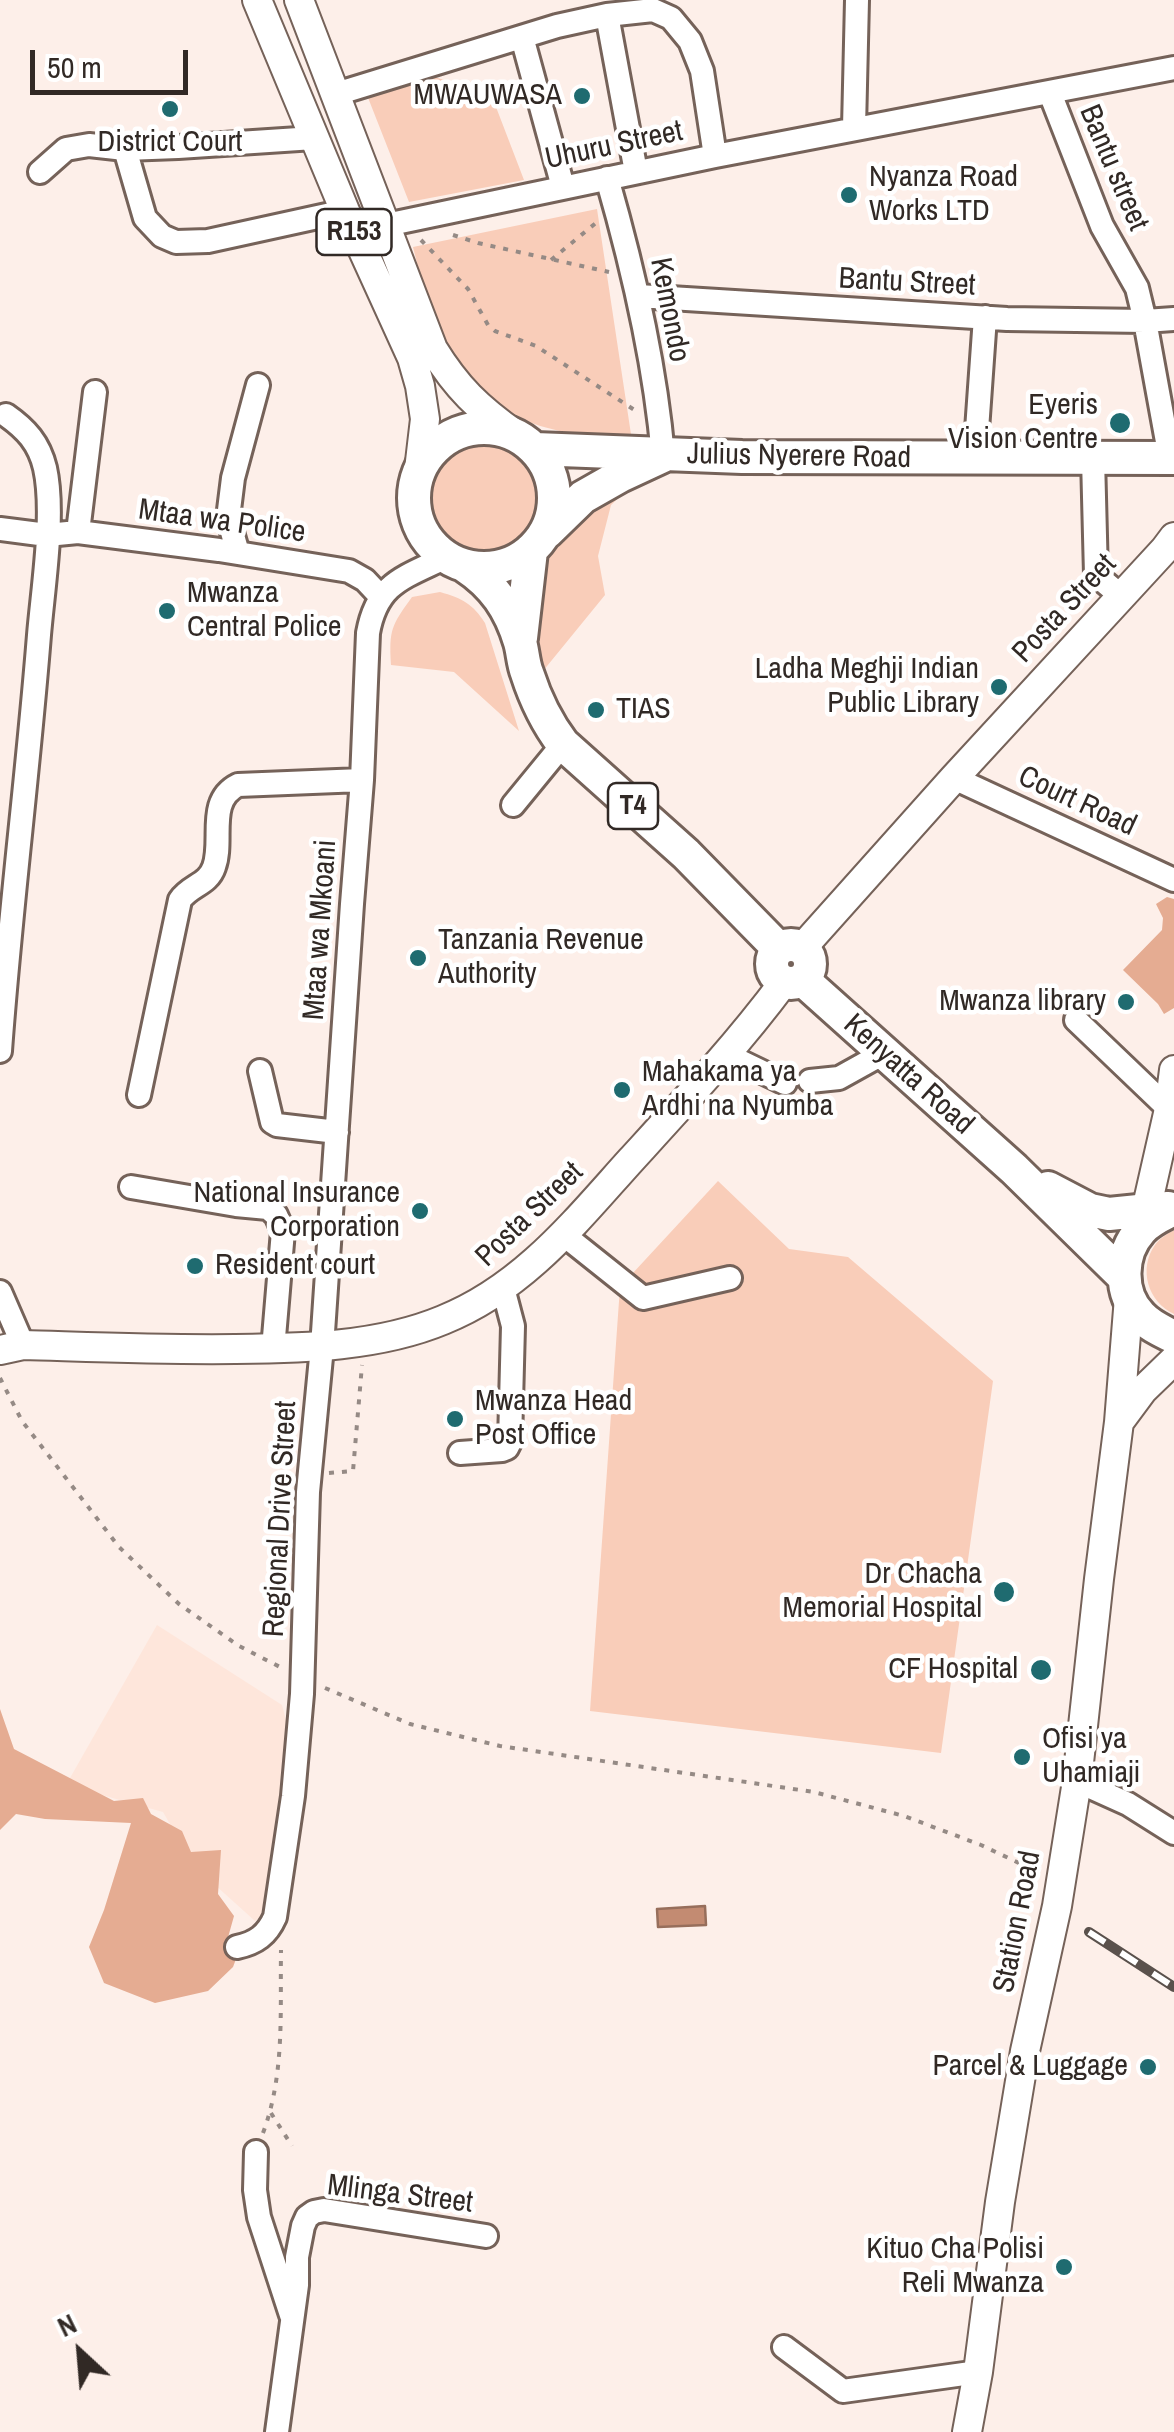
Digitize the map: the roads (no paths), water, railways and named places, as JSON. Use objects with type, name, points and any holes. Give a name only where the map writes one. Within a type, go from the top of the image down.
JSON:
[{"type":"highway","points":[[483,428],[525,442],[549,469],[554,492],[553,516],[538,543],[510,564],[485,569],[455,562],[428,541],[416,519],[413,494],[419,470],[433,450],[456,434],[483,428]]},
{"type":"highway","name":"Julius Nyerere Road","points":[[525,442],[662,441],[975,458],[1172,458]]},
{"type":"highway","name":"Julius Nyerere Road","points":[[538,543],[583,498],[620,476],[662,441]]},
{"type":"highway","name":"Kenyatta Road","points":[[520,643],[538,543]]},
{"type":"highway","name":"Kenyatta Road","points":[[455,562],[493,588],[504,604],[535,696],[563,744],[686,854],[792,965],[1014,1170],[1126,1287]]},
{"type":"highway","name":"Kenyatta Road","points":[[1014,1170],[1090,1210],[1159,1214]]},
{"type":"highway","points":[[1126,1287],[1126,1256],[1132,1241],[1159,1214]]},
{"type":"highway","name":"T4","points":[[1126,1287],[1140,1316],[1174,1337]]},
{"type":"main road","name":"R153","points":[[257,0],[345,212],[412,358],[425,419],[419,470]]},
{"type":"main road","name":"R153","points":[[298,0],[336,94],[402,222],[433,349],[451,378],[477,406],[525,442]]},
{"type":"main road","name":"Posta Street","points":[[11,1348],[322,1347],[441,1322],[484,1302],[524,1274],[564,1235],[727,1054],[792,965],[954,778],[1174,537]]},
{"type":"main road","points":[[1159,1214],[1174,1070]]},
{"type":"main road","name":"Station Road","points":[[967,2432],[1016,2107],[1061,1883],[1077,1781],[1119,1422],[1126,1287]]},
{"type":"main road","points":[[1119,1422],[1143,1390],[1174,1360]]},
{"type":"street","points":[[854,128],[856,0]]},
{"type":"street","points":[[336,94],[522,37],[606,15],[653,10],[671,18],[690,41],[702,71],[715,156]]},
{"type":"street","points":[[606,15],[636,172]]},
{"type":"street","points":[[522,37],[563,187]]},
{"type":"street","name":"Uhuru Street","points":[[402,222],[854,128],[1174,68]]},
{"type":"street","name":"Bantu street","points":[[1050,92],[1102,226],[1136,288],[1172,458]]},
{"type":"street","points":[[40,172],[66,149],[89,144],[178,148],[314,138]]},
{"type":"street","points":[[126,148],[145,218],[162,236],[176,242],[208,241],[345,212]]},
{"type":"street","name":"Kemondo","points":[[607,178],[636,286],[662,441]]},
{"type":"street","name":"Bantu Street","points":[[636,286],[985,317],[1174,319]]},
{"type":"street","points":[[975,458],[985,317]]},
{"type":"street","points":[[238,553],[228,518],[258,385]]},
{"type":"street","points":[[78,532],[95,392]]},
{"type":"street","points":[[0,1051],[47,535],[45,468],[26,430],[6,415]]},
{"type":"street","points":[[1093,458],[1096,575],[1121,596]]},
{"type":"street","name":"Mtaa wa Police","points":[[0,529],[47,535],[78,532],[348,571],[365,580],[380,596]]},
{"type":"street","points":[[380,596],[393,585],[455,562]]},
{"type":"street","name":"Mtaa wa Mkoani","points":[[322,1347],[362,780],[368,634],[380,596]]},
{"type":"street","points":[[513,805],[563,744]]},
{"type":"street","name":"Court Road","points":[[954,778],[1174,880]]},
{"type":"street","points":[[139,1095],[180,900],[187,890],[205,882],[216,865],[219,807],[224,794],[238,785],[362,780]]},
{"type":"street","points":[[1076,1020],[1171,1114]]},
{"type":"street","points":[[810,1081],[840,1078],[884,1053]]},
{"type":"street","points":[[727,1054],[785,1082]]},
{"type":"street","points":[[260,1072],[272,1122],[337,1132]]},
{"type":"street","points":[[131,1187],[268,1208],[276,1215],[283,1232],[273,1349]]},
{"type":"street","points":[[564,1235],[644,1298],[730,1278]]},
{"type":"street","points":[[460,1453],[502,1450],[510,1442],[514,1326],[503,1288]]},
{"type":"street","points":[[0,1292],[11,1348]]},
{"type":"street","name":"Regional Drive Street","points":[[237,1947],[261,1938],[275,1917],[293,1796],[302,1686],[309,1474],[322,1347]]},
{"type":"street","points":[[1077,1781],[1128,1804],[1174,1833]]},
{"type":"street","points":[[256,2152],[257,2204],[292,2318]]},
{"type":"street","name":"Mlinga Street","points":[[297,2257],[307,2217],[324,2210],[486,2236]]},
{"type":"street","points":[[273,2265],[297,2257],[297,2284],[277,2432]]},
{"type":"street","points":[[784,2347],[843,2391],[978,2372]]},
{"type":"railway","points":[[1089,1932],[1174,1987]]},
{"type":"place","name":"MWAUWASA","points":[[582,96]]},
{"type":"place","name":"District Court","points":[[170,109]]},
{"type":"place","name":"Nyanza Road Works LTD","points":[[849,195]]},
{"type":"place","name":"Eyeris Vision Centre","points":[[1120,423]]},
{"type":"place","name":"Mwanza Central Police","points":[[167,611]]},
{"type":"place","name":"Ladha Meghji Indian Public Library","points":[[999,687]]},
{"type":"place","name":"TIAS","points":[[596,710]]},
{"type":"place","name":"Tanzania Revenue Authority","points":[[418,958]]},
{"type":"place","name":"Mwanza library","points":[[1126,1002]]},
{"type":"place","name":"Mahakama ya Ardhi na Nyumba","points":[[622,1090]]},
{"type":"place","name":"National Insurance Corporation","points":[[420,1211]]},
{"type":"place","name":"Resident court","points":[[195,1266]]},
{"type":"place","name":"Mwanza Head Post Office","points":[[455,1419]]},
{"type":"place","name":"Dr Chacha Memorial Hospital","points":[[1004,1592]]},
{"type":"place","name":"CF Hospital","points":[[1041,1670]]},
{"type":"place","name":"Ofisi ya Uhamiaji","points":[[1022,1757]]},
{"type":"place","name":"Parcel & Luggage","points":[[1148,2067]]},
{"type":"place","name":"Kituo Cha Polisi Reli Mwanza","points":[[1064,2267]]}]
